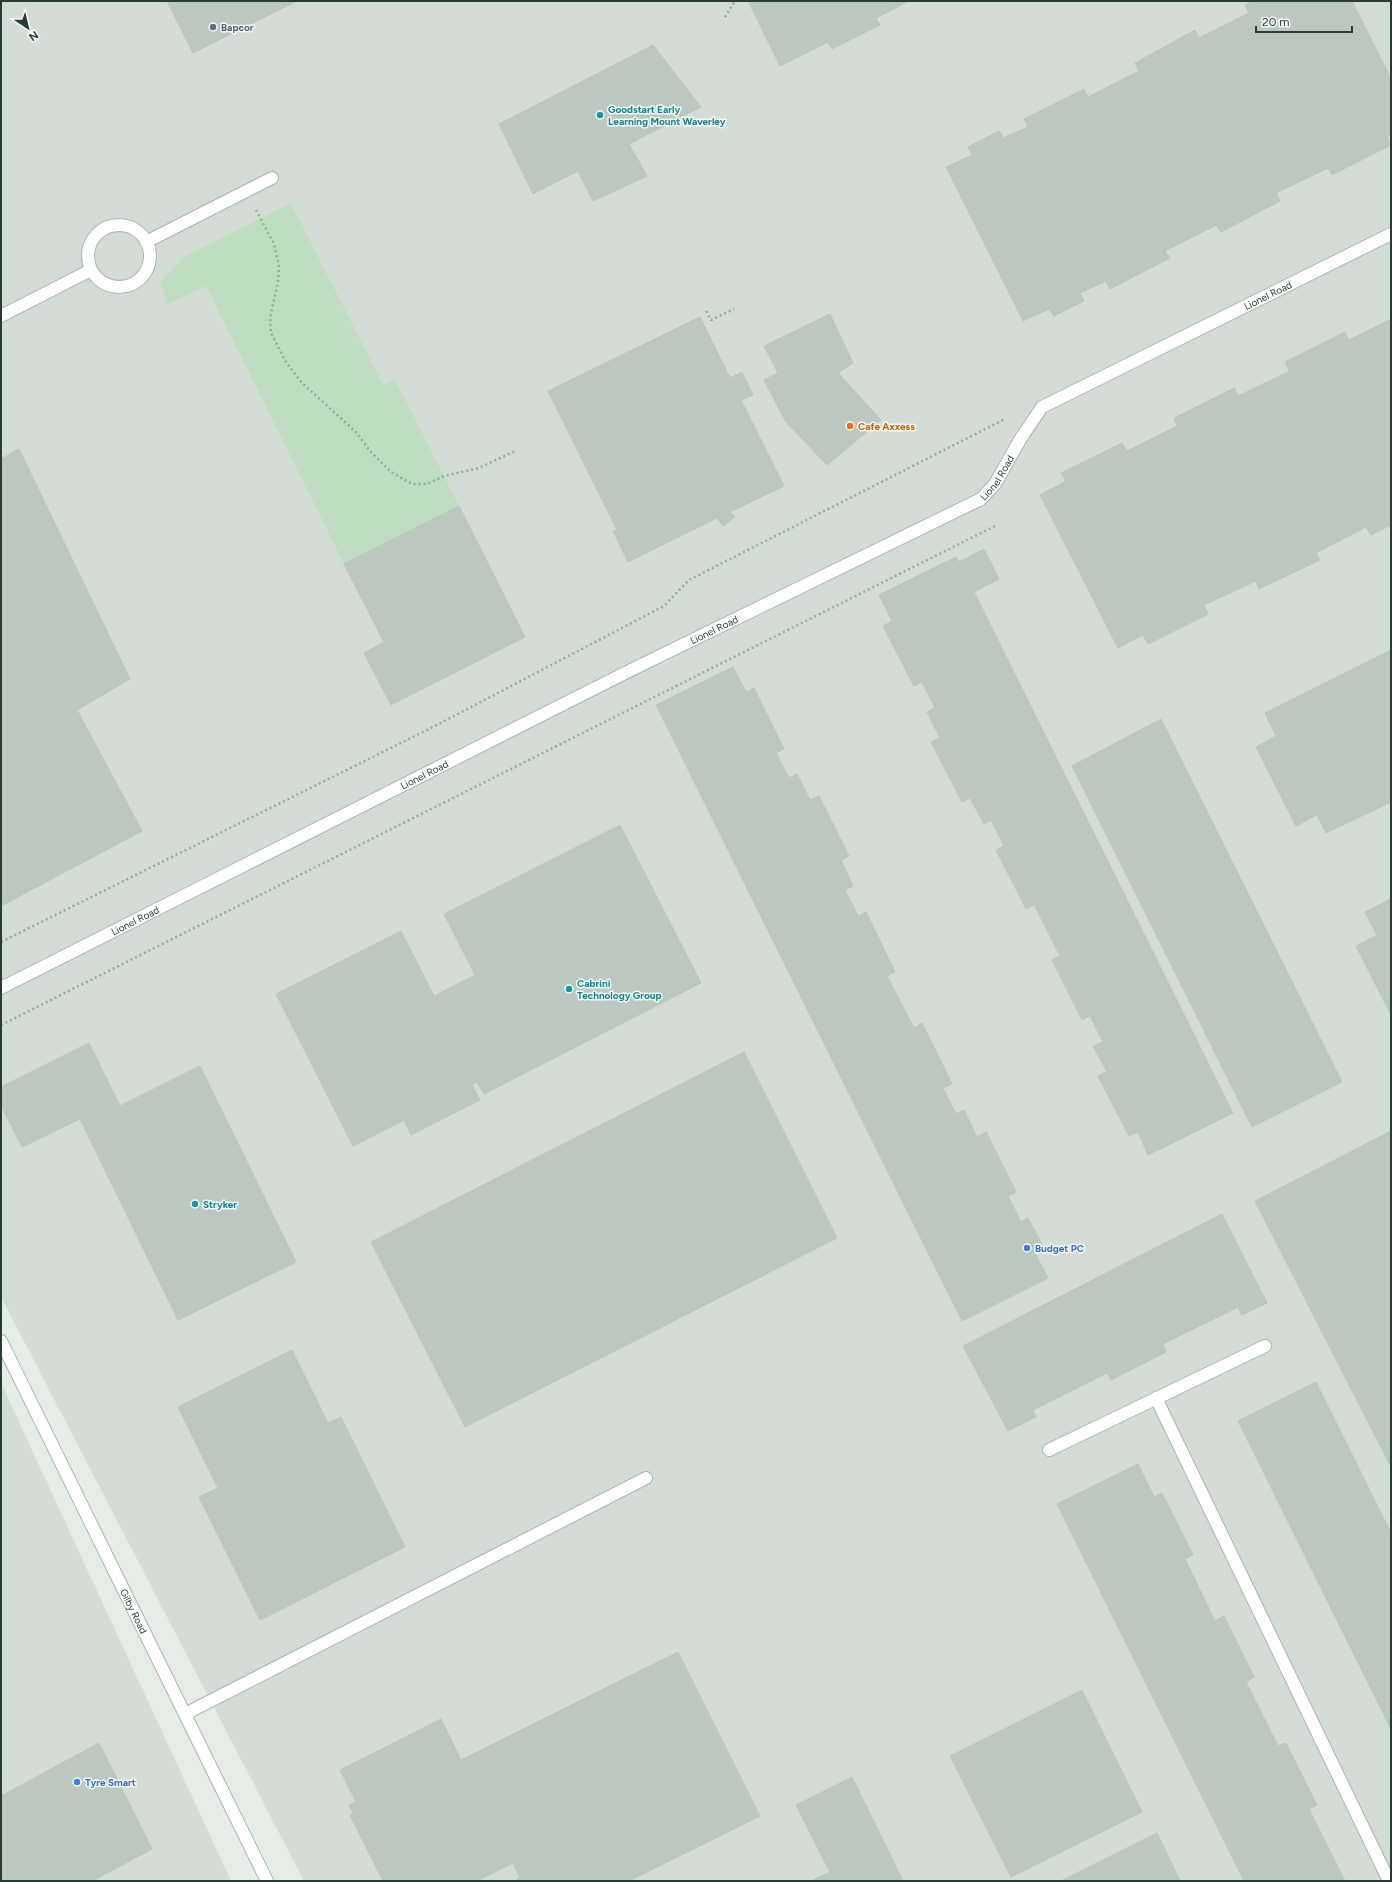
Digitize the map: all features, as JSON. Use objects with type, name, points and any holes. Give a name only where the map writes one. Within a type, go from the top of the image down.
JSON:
[{"type":"street","points":[[146,242],[272,178]]},
{"type":"street","points":[[121,225],[131,227],[140,234],[146,242],[149,252],[148,263],[144,273],[137,280],[128,285],[117,286],[107,284],[98,278],[91,270],[88,260],[88,250],[92,239],[100,231],[110,226],[121,225]]},
{"type":"street","name":"Lionel Road","points":[[1,988],[643,664],[981,499],[994,484],[1021,438],[1042,407],[1391,234]]},
{"type":"street","points":[[1,316],[91,270]]},
{"type":"street","name":"Gilby Road","points":[[1,1341],[267,1881]]},
{"type":"street","points":[[1049,1450],[1265,1346]]},
{"type":"street","points":[[1156,1398],[1388,1881]]},
{"type":"street","points":[[185,1714],[646,1478]]},
{"type":"path","points":[[725,17],[735,1]]},
{"type":"path","points":[[246,192],[274,244],[279,266],[278,282],[270,318],[271,333],[286,362],[301,382],[356,432],[370,451],[391,472],[412,484],[427,484],[444,476],[479,468],[515,451]]},
{"type":"path","points":[[706,311],[711,320],[734,309]]},
{"type":"path","points":[[1,942],[454,716],[664,606],[689,580],[1010,417]]},
{"type":"path","points":[[1,1025],[995,526]]},
{"type":"shaded area","points":[[1,1],[1391,1],[1391,1881],[304,1881],[1,1297]]},
{"type":"shaded area","points":[[1,1383],[231,1881],[1,1881]]},
{"type":"green space","points":[[291,203],[383,385],[395,379],[459,506],[344,564],[206,286],[167,304],[160,281],[184,257]]},
{"type":"building","name":"Bapcor","points":[[167,1],[297,1],[193,53]]},
{"type":"building","points":[[748,1],[909,1],[876,18],[880,25],[832,49],[828,42],[780,66]]},
{"type":"building","points":[[1254,1],[1352,1],[1391,79],[1391,135],[1387,136],[1391,145],[1332,175],[1328,168],[1276,193],[1280,201],[1221,232],[1216,225],[1165,251],[1170,258],[1110,289],[1106,281],[1080,293],[1084,301],[1054,316],[1049,309],[1023,321],[946,167],[972,155],[968,147],[999,131],[1003,138],[1028,127],[1024,119],[1084,89],[1088,97],[1139,71],[1135,63],[1195,30],[1199,38],[1249,13],[1245,5]]},
{"type":"building","name":"Goodstart Early Learning Mount Waverley","points":[[653,45],[701,107],[629,144],[647,176],[593,201],[578,171],[533,194],[499,124]]},
{"type":"building","points":[[830,314],[853,363],[838,373],[881,420],[827,465],[786,422],[764,380],[778,373],[764,346]]},
{"type":"building","points":[[700,317],[730,378],[742,372],[753,395],[741,400],[784,486],[730,512],[735,517],[723,526],[717,518],[628,562],[613,531],[617,530],[548,391]]},
{"type":"building","points":[[1391,319],[1391,525],[1371,535],[1366,527],[1316,553],[1320,560],[1259,589],[1256,581],[1204,605],[1208,614],[1148,644],[1143,635],[1118,648],[1040,495],[1066,481],[1061,473],[1122,443],[1127,451],[1177,426],[1174,418],[1234,388],[1238,396],[1290,371],[1285,362],[1345,332],[1349,340]]},
{"type":"building","points":[[19,449],[130,679],[77,710],[142,831],[1,906],[1,459]]},
{"type":"building","points":[[459,506],[525,637],[391,705],[364,653],[384,642],[344,564]]},
{"type":"building","points":[[984,549],[999,579],[974,592],[1233,1113],[1148,1155],[1138,1132],[1129,1136],[1098,1076],[1107,1072],[1093,1046],[1103,1042],[1090,1016],[1082,1020],[1052,960],[1060,956],[1034,904],[1026,909],[996,850],[1004,846],[991,820],[984,824],[970,798],[962,802],[931,742],[940,738],[927,712],[935,708],[922,682],[914,686],[883,626],[892,621],[879,595],[956,557],[959,562]]},
{"type":"building","points":[[1391,650],[1391,802],[1326,833],[1317,815],[1296,826],[1256,747],[1276,736],[1265,713]]},
{"type":"building","points":[[733,667],[746,692],[754,688],[784,749],[776,753],[789,778],[797,774],[810,800],[819,796],[849,856],[841,860],[853,886],[845,890],[858,916],[866,912],[895,972],[887,976],[914,1028],[922,1023],[952,1084],[943,1088],[956,1114],[964,1110],[977,1137],[986,1132],[1016,1192],[1008,1196],[1021,1222],[1028,1218],[1044,1248],[1035,1253],[1048,1278],[962,1321],[656,705]]},
{"type":"building","points":[[1161,719],[1342,1082],[1252,1127],[1072,766]]},
{"type":"building","name":"Cabrini Technology Group","points":[[620,825],[701,983],[484,1094],[477,1082],[472,1085],[480,1100],[411,1135],[404,1120],[353,1146],[276,994],[401,931],[434,996],[475,975],[444,914]]},
{"type":"building","points":[[1391,899],[1391,1015],[1356,946],[1377,935],[1365,912]]},
{"type":"building","name":"Stryker","points":[[89,1043],[120,1106],[200,1066],[296,1262],[178,1320],[80,1119],[22,1147],[1,1105],[1,1087]]},
{"type":"building","points":[[744,1052],[837,1238],[465,1427],[371,1242]]},
{"type":"building","points":[[1391,1131],[1391,1467],[1255,1201]]},
{"type":"building","points":[[1222,1214],[1267,1303],[1242,1315],[1238,1307],[1163,1344],[1166,1352],[1111,1380],[1107,1373],[1033,1410],[1036,1417],[1008,1431],[963,1346]]},
{"type":"building","points":[[292,1350],[328,1423],[341,1417],[405,1547],[260,1620],[199,1497],[218,1488],[178,1407]]},
{"type":"building","points":[[1316,1382],[1391,1533],[1391,1729],[1238,1421]]},
{"type":"building","points":[[1138,1464],[1154,1497],[1162,1493],[1193,1555],[1185,1559],[1215,1621],[1224,1616],[1254,1677],[1246,1682],[1278,1746],[1286,1743],[1317,1805],[1309,1809],[1345,1881],[1244,1881],[1057,1504]]},
{"type":"building","points":[[678,1652],[760,1816],[629,1881],[515,1881],[520,1878],[513,1863],[477,1881],[383,1881],[350,1815],[353,1813],[349,1805],[356,1802],[340,1770],[441,1719],[461,1760]]},
{"type":"building","points":[[1082,1690],[1142,1812],[1011,1877],[950,1756]]},
{"type":"building","points":[[99,1743],[152,1849],[92,1881],[1,1881],[1,1796]]},
{"type":"building","points":[[852,1777],[903,1881],[811,1881],[830,1872],[796,1805]]},
{"type":"building","points":[[1157,1833],[1180,1881],[1061,1881]]},
{"type":"place","name":"Bapcor","points":[[213,27]]},
{"type":"place","name":"Goodstart Early Learning Mount Waverley","points":[[600,115]]},
{"type":"place","name":"Cafe Axxess","points":[[850,426]]},
{"type":"place","name":"Cabrini Technology Group","points":[[569,989]]},
{"type":"place","name":"Stryker","points":[[195,1204]]},
{"type":"place","name":"Budget PC","points":[[1027,1248]]},
{"type":"place","name":"Tyre Smart","points":[[77,1782]]}]
